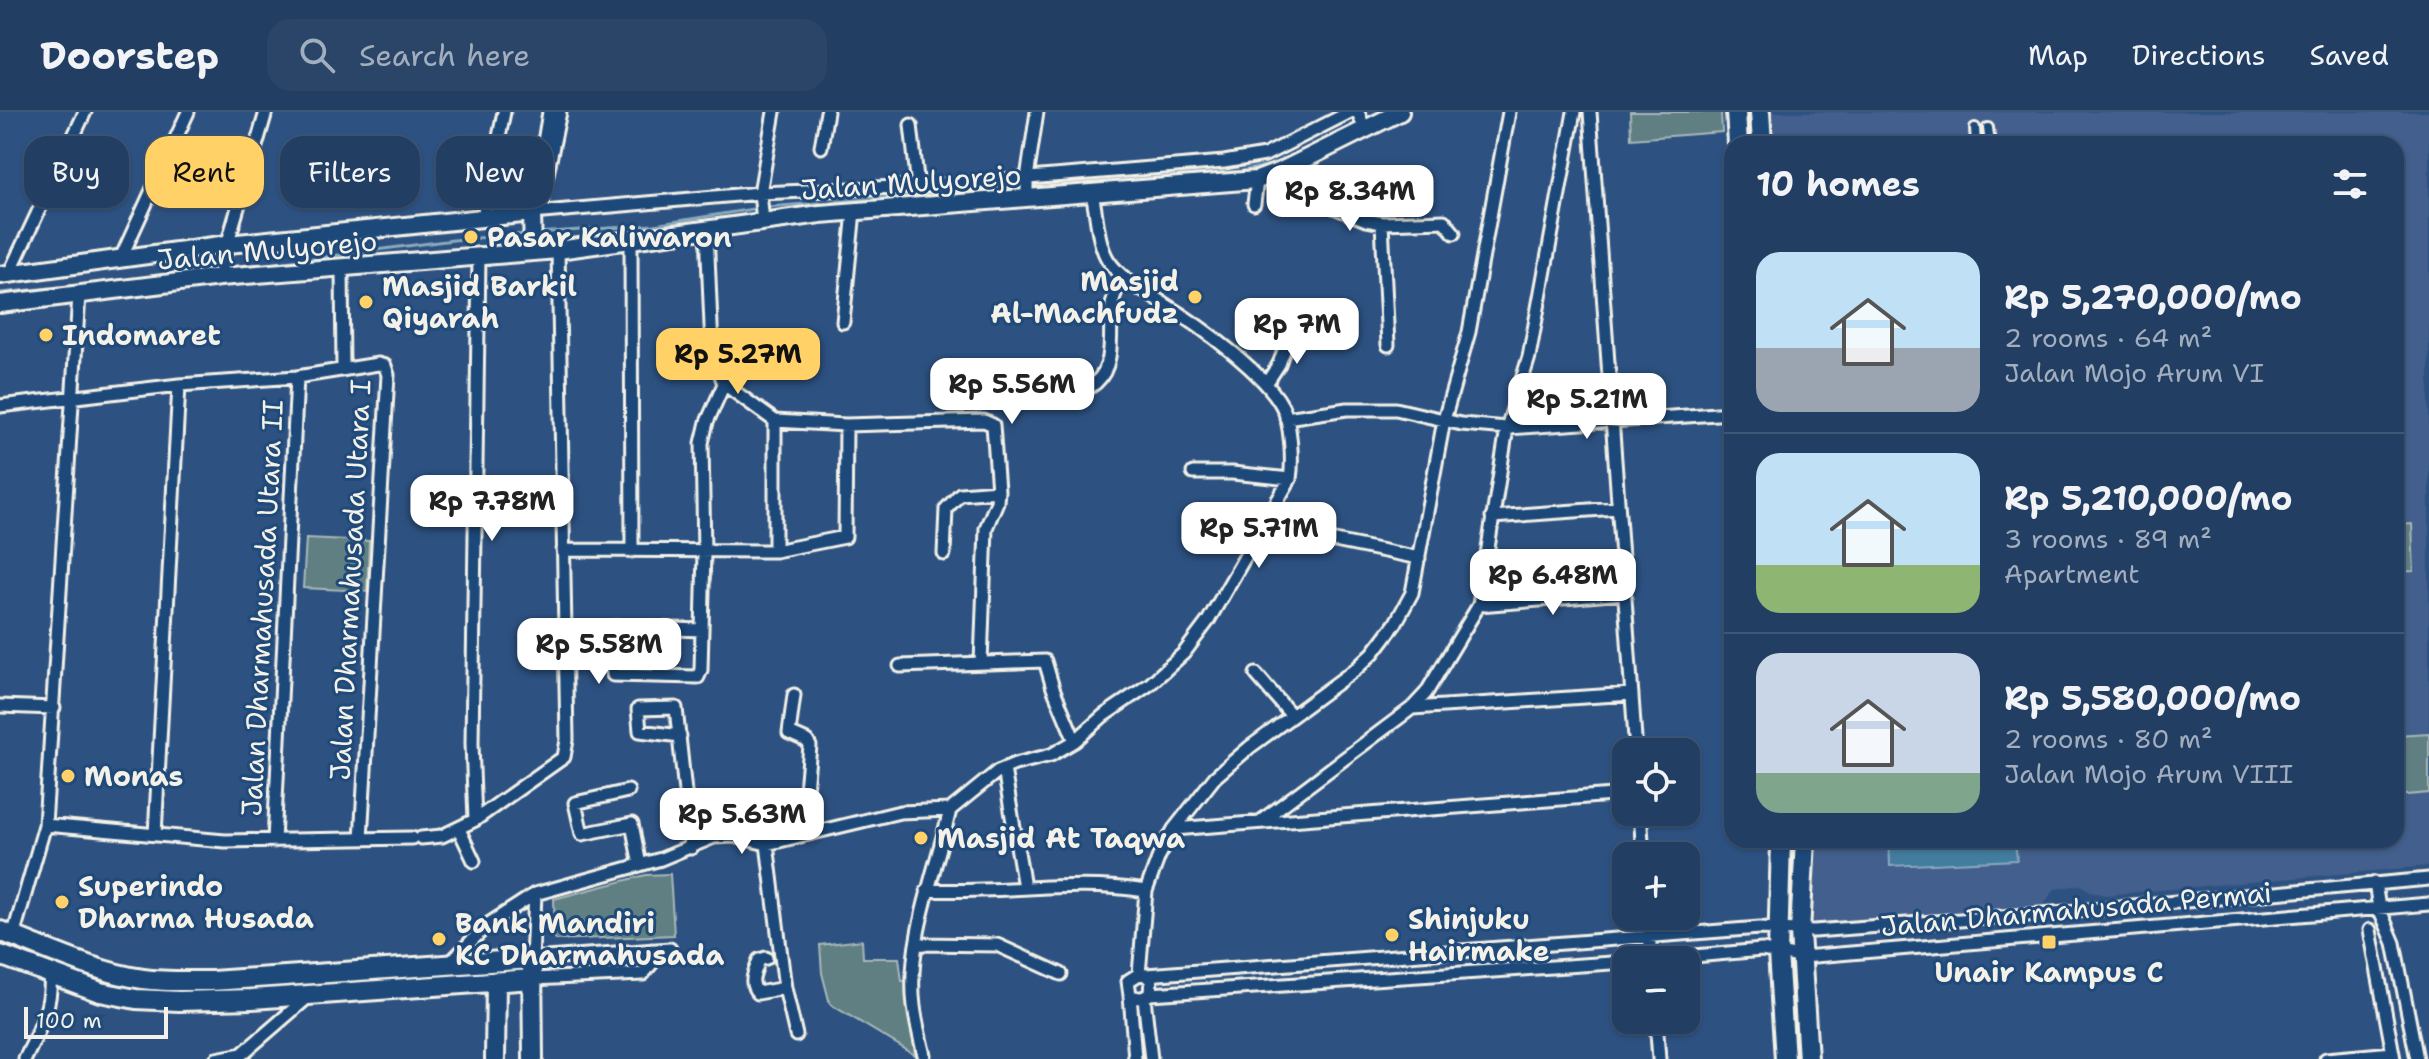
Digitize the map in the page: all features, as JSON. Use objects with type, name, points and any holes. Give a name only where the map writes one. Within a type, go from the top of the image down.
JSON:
[{"type":"main road","name":"Jalan Mulyorejo","points":[[0,304],[221,275],[342,269],[479,257],[534,228],[558,250],[707,236],[762,217],[854,211],[913,195],[1028,197],[1097,185],[1183,176],[1259,179],[1356,119],[1400,112]]},
{"type":"main road","points":[[1736,112],[1738,136]]},
{"type":"main road","points":[[1760,112],[1762,136]]},
{"type":"main road","points":[[4,274],[483,217],[534,228]]},
{"type":"main road","points":[[1781,848],[1778,953],[1785,1059]]},
{"type":"main road","points":[[1805,848],[1800,957],[1808,1059]]},
{"type":"main road","points":[[6,933],[109,971],[131,976],[212,981],[532,959],[533,1059]]},
{"type":"main road","points":[[0,955],[100,992],[136,999],[214,1001],[532,979]]},
{"type":"main road","points":[[212,981],[214,1001]]},
{"type":"main road","points":[[495,1059],[496,981]]},
{"type":"street","points":[[4,274],[85,112]]},
{"type":"street","points":[[120,261],[188,112]]},
{"type":"street","points":[[221,275],[266,112]]},
{"type":"street","points":[[483,217],[504,112]]},
{"type":"street","points":[[534,228],[549,112]]},
{"type":"street","points":[[534,228],[560,112]]},
{"type":"street","points":[[762,217],[760,195],[774,112]]},
{"type":"street","points":[[821,147],[827,112]]},
{"type":"street","points":[[1028,197],[1027,180],[1037,112]]},
{"type":"street","points":[[1151,1059],[1147,996],[1152,987],[1143,974],[1146,891],[1159,856],[1174,829],[1215,777],[1373,653],[1407,606],[1412,593],[1444,420],[1469,332],[1509,112]]},
{"type":"street","points":[[1261,821],[1412,708],[1426,693],[1479,605],[1507,428],[1529,357],[1574,112]]},
{"type":"street","points":[[1590,112],[1635,738]]},
{"type":"street","points":[[1183,176],[1265,155],[1356,119]]},
{"type":"street","points":[[911,125],[913,195]]},
{"type":"street","points":[[1975,128],[1976,136]]},
{"type":"street","points":[[1988,128],[1989,136]]},
{"type":"street","points":[[1254,204],[1259,179],[1366,220],[1382,223],[1444,221],[1454,233]]},
{"type":"street","points":[[534,228],[760,195],[913,195],[1027,180],[1097,185],[1104,251],[1108,260],[1124,278],[1173,309],[1250,367],[1284,408],[1292,467],[1290,479],[1208,621],[1184,653],[1150,684],[1103,716],[1075,741],[1051,755],[1004,769],[975,788],[950,810],[927,890],[914,962],[913,1005],[924,1055]]},
{"type":"street","points":[[843,322],[854,211]]},
{"type":"street","points":[[1382,223],[1388,345]]},
{"type":"street","points":[[707,236],[712,349],[724,384],[775,421],[846,425],[984,421],[993,425],[998,491],[995,509],[986,528],[981,663]]},
{"type":"street","points":[[631,242],[632,551]]},
{"type":"street","points":[[45,825],[225,841],[442,836],[475,820],[564,757],[567,740],[558,250]]},
{"type":"street","points":[[475,820],[472,743],[479,257]]},
{"type":"street","name":"Jalan Dharmahusada Utara I","points":[[342,269],[343,368]]},
{"type":"street","points":[[1003,387],[1059,396],[1078,394],[1094,385],[1109,357],[1110,305],[1124,278]]},
{"type":"street","points":[[6,933],[45,825],[79,295]]},
{"type":"street","points":[[1266,384],[1279,364],[1292,329]]},
{"type":"street","name":"Jalan Dharmahusada Utara I","points":[[0,406],[179,385],[297,377],[378,364],[385,366],[388,375],[361,839]]},
{"type":"street","name":"Jalan Dharmahusada Utara II","points":[[274,841],[297,377]]},
{"type":"street","points":[[702,630],[615,627],[611,634],[613,675],[698,677],[701,670],[704,552],[702,443],[707,422],[724,384]]},
{"type":"street","points":[[155,835],[179,385]]},
{"type":"street","points":[[1286,418],[1320,411],[1374,408],[1507,428],[1724,414]]},
{"type":"street","points":[[775,421],[775,551]]},
{"type":"street","points":[[563,550],[775,551],[845,537],[846,425]]},
{"type":"street","points":[[1193,473],[1232,473],[1290,479]]},
{"type":"street","points":[[944,554],[946,509],[960,494],[998,491]]},
{"type":"street","points":[[1492,517],[1617,508]]},
{"type":"street","points":[[1335,541],[1419,558]]},
{"type":"street","points":[[1479,605],[1624,593]]},
{"type":"street","points":[[900,666],[1045,661],[1075,741]]},
{"type":"street","points":[[1256,674],[1292,716]]},
{"type":"street","points":[[1412,708],[1632,694]]},
{"type":"street","points":[[794,695],[789,733],[807,741],[810,746],[802,835]]},
{"type":"street","points":[[0,706],[54,708]]},
{"type":"street","points":[[680,736],[691,848]]},
{"type":"street","points":[[1004,769],[1024,887]]},
{"type":"street","points":[[628,791],[575,803],[582,834],[632,824],[640,865]]},
{"type":"street","points":[[1174,829],[1612,795]]},
{"type":"street","points":[[449,964],[487,925],[535,894],[640,865],[724,835],[767,844],[900,812],[950,810]]},
{"type":"street","points":[[459,829],[474,861]]},
{"type":"street","points":[[767,844],[785,988],[796,1035]]},
{"type":"street","name":"Jalan Dharmahusada Permai","points":[[1143,974],[1760,928],[1800,932],[2066,912],[2429,879]]},
{"type":"street","points":[[2375,883],[2379,908],[2394,943],[2417,1059]]},
{"type":"street","points":[[927,890],[984,891],[1073,885],[1146,891]]},
{"type":"street","points":[[535,894],[532,959],[670,949]]},
{"type":"street","name":"Jalan Dharmahusada Permai","points":[[1700,956],[1762,950],[1800,957],[2429,904]]},
{"type":"street","points":[[1649,930],[1650,946]]},
{"type":"street","points":[[2326,1059],[2394,1056],[2370,930]]},
{"type":"street","points":[[918,944],[997,945],[1061,974]]},
{"type":"street","points":[[532,979],[643,974],[652,963],[652,950]]},
{"type":"street","points":[[766,958],[759,960],[756,969],[752,982],[755,991],[785,988]]},
{"type":"street","points":[[1130,995],[1137,998],[1612,963]]},
{"type":"street","points":[[25,1059],[47,1013],[50,973]]},
{"type":"street","points":[[1135,1059],[1128,981],[1143,974]]},
{"type":"street","points":[[216,1059],[243,1056],[311,994]]},
{"type":"street","points":[[1657,1034],[1659,1059]]},
{"type":"shaded area","points":[[1770,112],[2429,112],[2429,866],[2105,895],[2081,885],[2055,889],[2043,905],[1821,926],[1815,924],[1810,909],[1813,848],[2404,848],[2404,136],[1772,136]]},
{"type":"shaded area","points":[[1889,848],[2016,848],[2017,860],[1890,866]]},
{"type":"green space","points":[[1630,112],[1721,112],[1722,132],[1631,139]]},
{"type":"green space","points":[[2404,524],[2412,524],[2414,571],[2404,572]]},
{"type":"green space","points":[[306,538],[369,541],[367,591],[303,588]]},
{"type":"green space","points":[[2429,733],[2429,793],[2404,795],[2404,735]]},
{"type":"green space","points":[[670,874],[674,935],[555,940],[554,899],[646,875]]},
{"type":"green space","points":[[862,940],[863,958],[899,958],[902,981],[908,981],[907,997],[915,1055],[830,1004],[822,973],[820,945]]},
{"type":"waterway","points":[[1030,187],[1242,171],[1299,154]]},
{"type":"waterway","points":[[767,207],[1022,187]]},
{"type":"waterway","points":[[536,233],[654,225],[759,208]]},
{"type":"waterway","points":[[246,267],[453,240],[525,234]]},
{"type":"waterway","points":[[0,293],[139,279]]},
{"type":"place","name":"Pasar Kaliwaron","points":[[471,237]]},
{"type":"place","name":"Masjid Al-Machfudz","points":[[1195,297]]},
{"type":"place","name":"Masjid Barkil Qiyarah","points":[[366,302]]},
{"type":"place","name":"Indomaret","points":[[46,335]]},
{"type":"place","name":"Monas","points":[[68,776]]},
{"type":"place","name":"Masjid At Taqwa","points":[[921,838]]},
{"type":"place","name":"Superindo Dharma Husada","points":[[62,902]]},
{"type":"place","name":"Shinjuku Hairmake","points":[[1392,935]]},
{"type":"place","name":"Bank Mandiri KC Dharmahusada","points":[[439,939]]},
{"type":"place","name":"Unair Kampus C","points":[[2049,942]]}]
